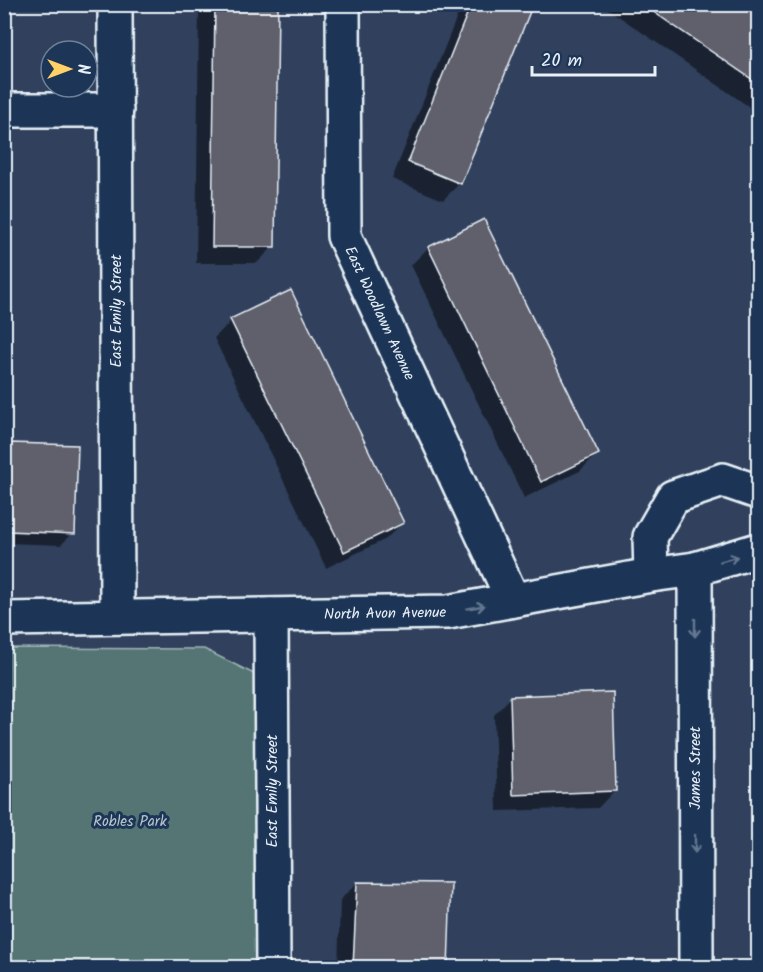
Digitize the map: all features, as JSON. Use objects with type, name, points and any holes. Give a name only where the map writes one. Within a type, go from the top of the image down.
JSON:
[{"type":"street","name":"East Emily Street","points":[[116,4],[117,617]]},
{"type":"street","name":"East Woodlawn Avenue","points":[[343,4],[344,236],[513,600]]},
{"type":"street","points":[[4,110],[116,110]]},
{"type":"street","points":[[651,575],[650,537],[673,497],[723,480],[759,492]]},
{"type":"street","name":"North Avon Avenue","points":[[4,619],[448,612],[695,569],[759,550]]},
{"type":"street","name":"James Street","points":[[695,569],[696,968]]},
{"type":"street","name":"East Emily Street","points":[[271,615],[273,968]]},
{"type":"green space","name":"Robles Park","points":[[5,648],[204,649],[256,675],[256,967],[5,968]]},
{"type":"building","points":[[215,4],[278,4],[275,247],[212,247]]},
{"type":"building","points":[[471,4],[533,4],[461,184],[408,162]]},
{"type":"building","points":[[642,4],[747,4],[759,12],[759,84]]},
{"type":"building","points":[[484,219],[599,454],[541,482],[428,247]]},
{"type":"building","points":[[291,290],[404,523],[344,552],[230,319]]},
{"type":"building","points":[[10,443],[78,445],[75,534],[7,531]]},
{"type":"building","points":[[613,692],[616,791],[513,795],[510,696]]},
{"type":"building","points":[[357,882],[451,883],[448,968],[353,968]]}]
